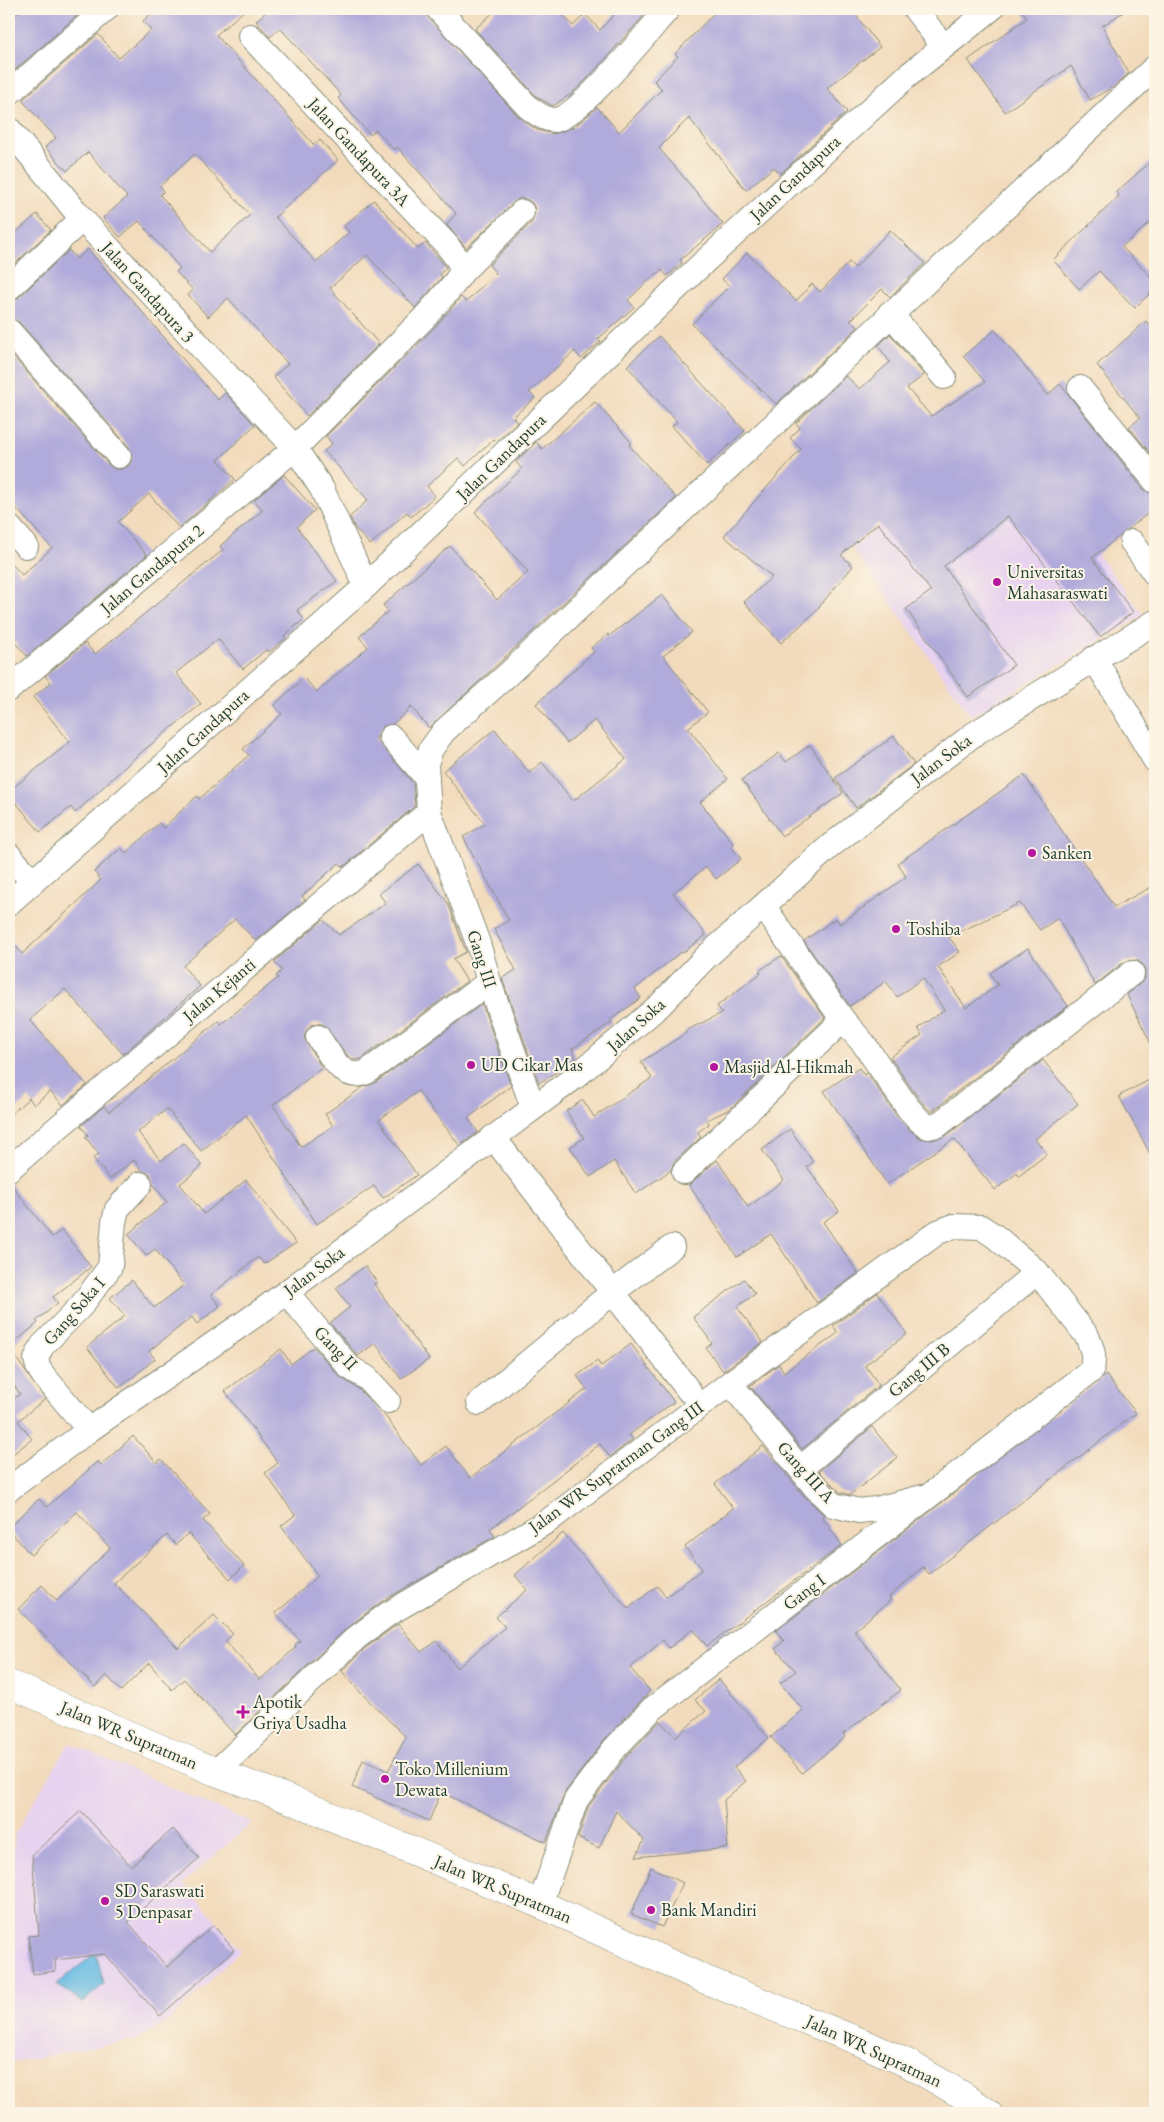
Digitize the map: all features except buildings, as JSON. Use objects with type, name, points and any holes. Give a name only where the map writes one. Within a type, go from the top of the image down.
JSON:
[{"type":"main road","name":"Jalan WR Supratman","points":[[9,1684],[216,1772],[304,1805],[540,1904],[706,1980],[815,2022],[901,2060],[962,2095],[988,2113]]},
{"type":"street","points":[[9,93],[106,9]]},
{"type":"street","points":[[445,11],[528,106],[542,118],[554,120],[571,112],[590,95],[668,9]]},
{"type":"street","points":[[914,9],[943,46]]},
{"type":"street","name":"Jalan Gandapura","points":[[9,903],[366,586],[703,263],[906,77],[991,9]]},
{"type":"street","name":"Jalan Gandapura 3A","points":[[250,36],[446,244],[459,261],[462,272]]},
{"type":"street","name":"Gang III","points":[[533,1108],[489,982],[478,943],[429,812],[426,764],[431,749],[444,730],[506,676],[890,313],[1153,69]]},
{"type":"street","name":"Jalan Gandapura 3","points":[[9,129],[82,219],[295,448],[322,489],[366,586]]},
{"type":"street","points":[[295,448],[425,317],[454,286],[462,272],[522,212]]},
{"type":"street","points":[[9,288],[82,219]]},
{"type":"street","points":[[890,313],[944,377]]},
{"type":"street","points":[[9,331],[119,456]]},
{"type":"street","points":[[1080,388],[1155,481]]},
{"type":"street","name":"Jalan Gandapura 2","points":[[9,688],[295,448]]},
{"type":"street","points":[[9,527],[26,546]]},
{"type":"street","points":[[1132,542],[1155,574]]},
{"type":"street","name":"Jalan Soka","points":[[9,1489],[89,1430],[287,1292],[574,1078],[660,1005],[706,958],[829,847],[974,734],[1155,622]]},
{"type":"street","points":[[1094,658],[1155,760]]},
{"type":"street","points":[[392,737],[427,778]]},
{"type":"street","name":"Jalan Kejanti","points":[[9,1169],[429,812]]},
{"type":"street","points":[[9,855],[33,882]]},
{"type":"street","points":[[764,907],[843,1020],[864,1044],[920,1122],[928,1126],[938,1125],[1132,973]]},
{"type":"street","points":[[318,1037],[340,1068],[351,1075],[360,1075],[368,1072],[489,982]]},
{"type":"street","points":[[684,1172],[843,1020]]},
{"type":"street","points":[[493,1137],[689,1391]]},
{"type":"street","name":"Gang Soka I","points":[[89,1430],[43,1375],[36,1359],[42,1346],[81,1306],[110,1268],[117,1209],[140,1184]]},
{"type":"street","name":"Gang I","points":[[540,1904],[576,1800],[615,1748],[652,1709],[1091,1371],[1095,1363],[1092,1346],[1075,1320],[1037,1272],[996,1237],[981,1227],[954,1226]]},
{"type":"street","name":"Jalan WR Supratman Gang III","points":[[216,1772],[356,1638],[388,1614],[548,1521],[730,1383],[938,1232],[954,1226]]},
{"type":"street","points":[[480,1403],[613,1292],[672,1247]]},
{"type":"street","name":"Gang III B","points":[[801,1468],[1037,1272]]},
{"type":"street","name":"Gang II","points":[[287,1292],[349,1367],[367,1378],[388,1401]]},
{"type":"street","name":"Gang III A","points":[[730,1383],[834,1505],[859,1511],[876,1509],[934,1493]]},
{"type":"shaded area","name":"Universitas Mahasaraswati","points":[[1001,429],[1144,615],[971,716],[852,548]]},
{"type":"shaded area","name":"SD Saraswati 5 Denpasar","points":[[69,1743],[252,1823],[183,1883],[241,1950],[170,2020],[138,2039],[9,2063],[9,1919],[15,1834]]},
{"type":"water","points":[[96,1953],[104,1984],[83,2002],[56,1984]]},
{"type":"place","name":"Universitas Mahasaraswati","points":[[997,582]]},
{"type":"place","name":"Sanken","points":[[1032,853]]},
{"type":"place","name":"Toshiba","points":[[896,929]]},
{"type":"place","name":"UD Cikar Mas","points":[[471,1065]]},
{"type":"place","name":"Masjid Al-Hikmah","points":[[714,1067]]},
{"type":"place","name":"Apotik Griya Usadha","points":[[243,1712]]},
{"type":"place","name":"Toko Millenium Dewata","points":[[385,1779]]},
{"type":"place","name":"SD Saraswati 5 Denpasar","points":[[105,1901]]},
{"type":"place","name":"Bank Mandiri","points":[[651,1910]]}]
